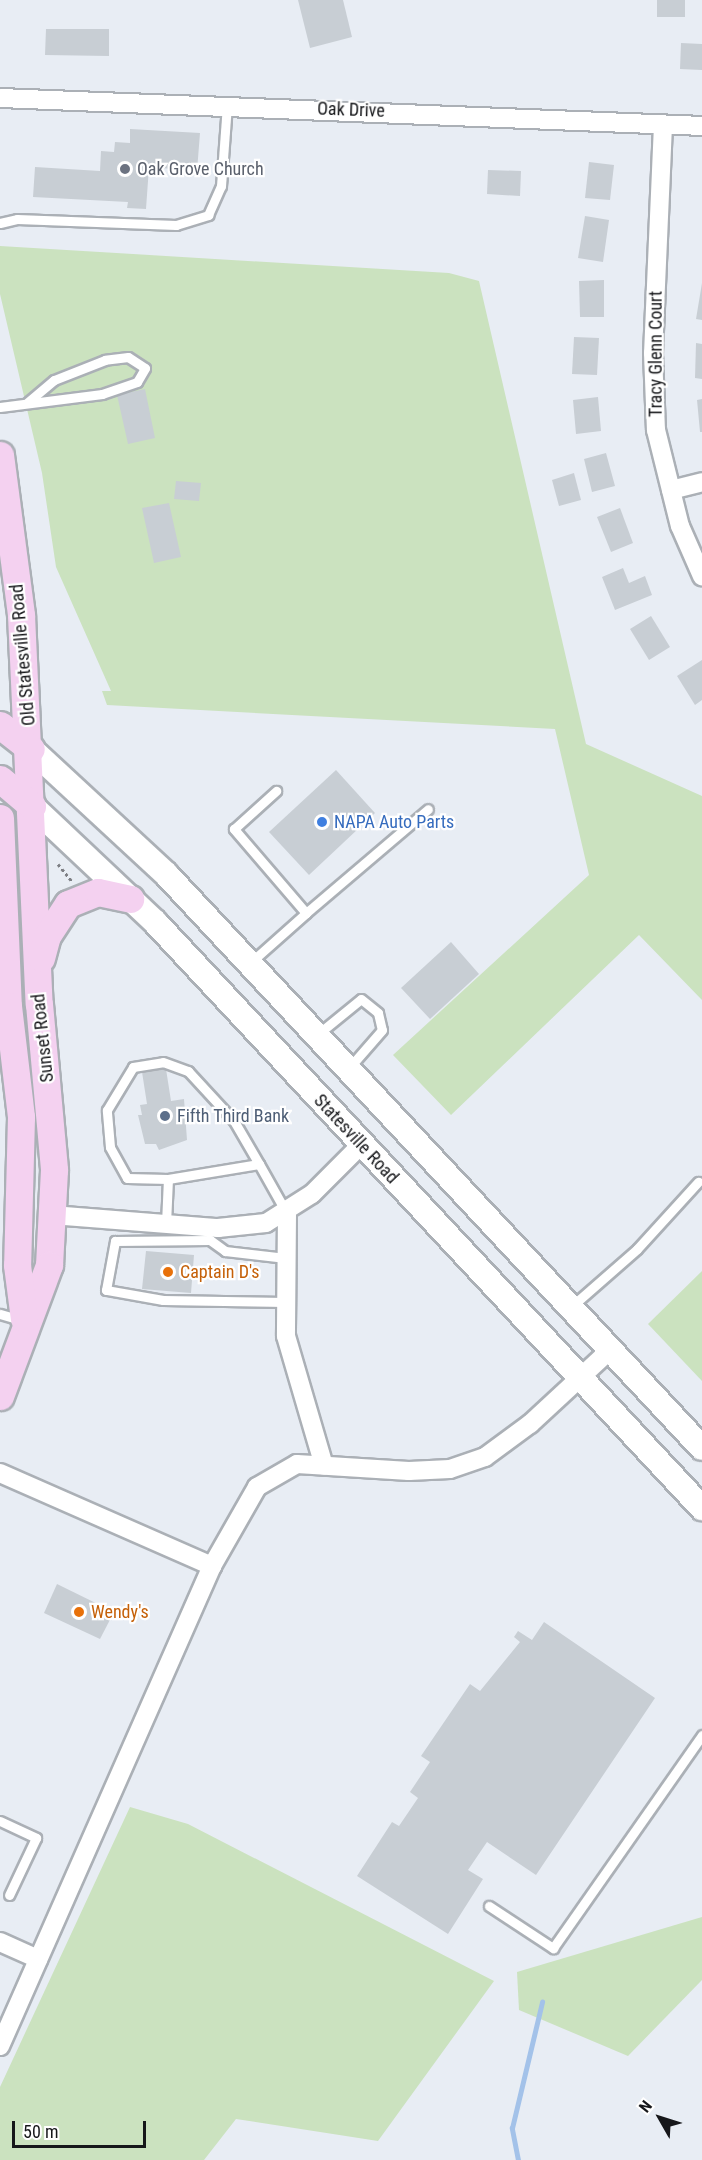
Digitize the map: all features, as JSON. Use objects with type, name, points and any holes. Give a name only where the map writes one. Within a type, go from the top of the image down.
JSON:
[{"type":"main road","name":"Old Statesville Road","points":[[0,455],[31,749]]},
{"type":"main road","points":[[0,725],[31,749],[166,874],[702,1448]]},
{"type":"main road","name":"Sunset Road","points":[[12,1317],[49,1265],[52,1215],[51,1114],[37,973],[31,749]]},
{"type":"main road","name":"Statesville Road","points":[[0,779],[32,806],[130,899],[702,1508]]},
{"type":"main road","name":"Sunset Road","points":[[0,818],[2,910],[21,1117],[17,1265],[0,1396]]},
{"type":"main road","points":[[37,973],[47,936],[69,904],[98,892],[130,899]]},
{"type":"street","name":"Oak Drive","points":[[0,99],[227,105],[702,126]]},
{"type":"street","name":"Tracy Glenn Court","points":[[663,125],[652,391],[671,490],[702,576]]},
{"type":"street","points":[[671,490],[702,482]]},
{"type":"street","points":[[52,1215],[166,1224],[243,1227],[287,1214],[362,1145]]},
{"type":"street","points":[[287,1214],[286,1336],[324,1466]]},
{"type":"street","points":[[0,2046],[212,1566],[257,1487],[275,1472],[297,1464],[450,1469],[485,1456],[530,1424],[610,1350]]},
{"type":"street","points":[[0,1473],[212,1566]]},
{"type":"street","points":[[0,1941],[38,1959]]},
{"type":"lane","points":[[0,223],[17,219],[176,225],[208,216],[221,186],[227,105]]},
{"type":"lane","points":[[0,407],[102,394],[137,382],[145,368],[128,357],[105,360],[54,380],[28,402]]},
{"type":"lane","points":[[276,791],[234,829],[306,913]]},
{"type":"lane","points":[[250,964],[428,809]]},
{"type":"lane","points":[[316,1035],[361,999],[378,1013],[382,1030],[347,1069]]},
{"type":"lane","points":[[259,1164],[168,1179],[127,1178],[110,1147],[107,1110],[133,1067],[163,1062],[188,1071],[234,1121],[259,1164],[287,1214]]},
{"type":"lane","points":[[166,1224],[168,1179]]},
{"type":"lane","points":[[571,1308],[637,1249],[698,1182]]},
{"type":"lane","points":[[285,1302],[220,1298],[163,1300],[106,1290],[115,1240],[210,1240],[225,1251],[286,1258]]},
{"type":"lane","points":[[489,1906],[553,1948],[702,1735]]},
{"type":"lane","points":[[0,1821],[36,1838],[9,1894]]},
{"type":"path","points":[[58,864],[78,890]]},
{"type":"green space","points":[[0,246],[449,273],[479,281],[586,744],[702,796],[702,1000],[639,935],[451,1115],[393,1055],[589,875],[555,729],[107,705],[102,691],[111,691],[56,567],[42,473],[0,294]]},
{"type":"green space","points":[[702,1271],[702,1381],[648,1324]]},
{"type":"green space","points":[[130,1807],[188,1824],[494,1981],[378,2141],[236,2119],[204,2160],[0,2160],[0,2087]]},
{"type":"green space","points":[[702,1917],[702,1980],[628,2056],[519,2010],[517,1972]]},
{"type":"building","points":[[298,0],[343,0],[352,37],[310,48]]},
{"type":"building","points":[[657,0],[685,0],[685,17],[657,17]]},
{"type":"building","points":[[46,29],[109,29],[109,56],[45,55]]},
{"type":"building","points":[[681,43],[702,44],[702,70],[680,69]]},
{"type":"building","name":"Oak Grove Church","points":[[130,129],[200,133],[197,171],[149,167],[146,209],[127,208],[128,202],[33,197],[35,167],[100,171],[101,151],[114,152],[115,142],[130,143]]},
{"type":"building","points":[[589,162],[614,165],[610,200],[585,198]]},
{"type":"building","points":[[488,170],[521,171],[520,196],[487,194]]},
{"type":"building","points":[[585,216],[609,220],[603,262],[578,258]]},
{"type":"building","points":[[604,280],[604,317],[580,317],[579,281]]},
{"type":"building","points":[[702,283],[702,320],[696,319]]},
{"type":"building","points":[[574,337],[599,338],[597,375],[572,374]]},
{"type":"building","points":[[696,343],[702,344],[702,379],[695,378]]},
{"type":"building","points":[[145,389],[155,438],[128,444],[117,395]]},
{"type":"building","points":[[598,397],[601,431],[576,434],[573,400]]},
{"type":"building","points":[[702,399],[702,432],[700,432],[697,400]]},
{"type":"building","points":[[606,453],[615,486],[592,492],[584,459]]},
{"type":"building","points":[[574,473],[581,500],[559,506],[552,480]]},
{"type":"building","points":[[176,481],[201,483],[199,501],[174,499]]},
{"type":"building","points":[[169,503],[181,557],[154,563],[142,508]]},
{"type":"building","points":[[620,508],[633,543],[611,552],[597,517]]},
{"type":"building","points":[[623,568],[629,583],[645,576],[652,595],[615,610],[602,577]]},
{"type":"building","points":[[651,616],[670,647],[649,660],[630,629]]},
{"type":"building","points":[[702,660],[702,700],[695,705],[677,676]]},
{"type":"building","name":"NAPA Auto Parts","points":[[336,770],[375,813],[309,875],[269,832]]},
{"type":"building","points":[[451,942],[479,974],[430,1019],[401,988]]},
{"type":"building","points":[[166,1069],[171,1101],[184,1099],[187,1140],[159,1150],[156,1144],[145,1144],[138,1115],[142,1115],[140,1105],[147,1104],[142,1072]]},
{"type":"building","name":"Captain D's","points":[[146,1251],[194,1255],[191,1293],[142,1289]]},
{"type":"building","name":"Wendy's","points":[[57,1584],[114,1612],[100,1639],[44,1613]]},
{"type":"building","points":[[544,1622],[655,1698],[536,1875],[487,1842],[468,1870],[483,1879],[448,1934],[357,1876],[392,1822],[399,1826],[418,1798],[410,1792],[430,1762],[421,1756],[470,1684],[480,1691],[520,1642],[514,1637],[518,1631],[532,1640]]},
{"type":"waterway","points":[[518,2160],[512,2128],[542,2002]]},
{"type":"place","name":"Oak Grove Church","points":[[125,169]]},
{"type":"place","name":"NAPA Auto Parts","points":[[322,822]]},
{"type":"place","name":"Fifth Third Bank","points":[[165,1116]]},
{"type":"place","name":"Captain D's","points":[[168,1272]]},
{"type":"place","name":"Wendy's","points":[[79,1612]]}]
